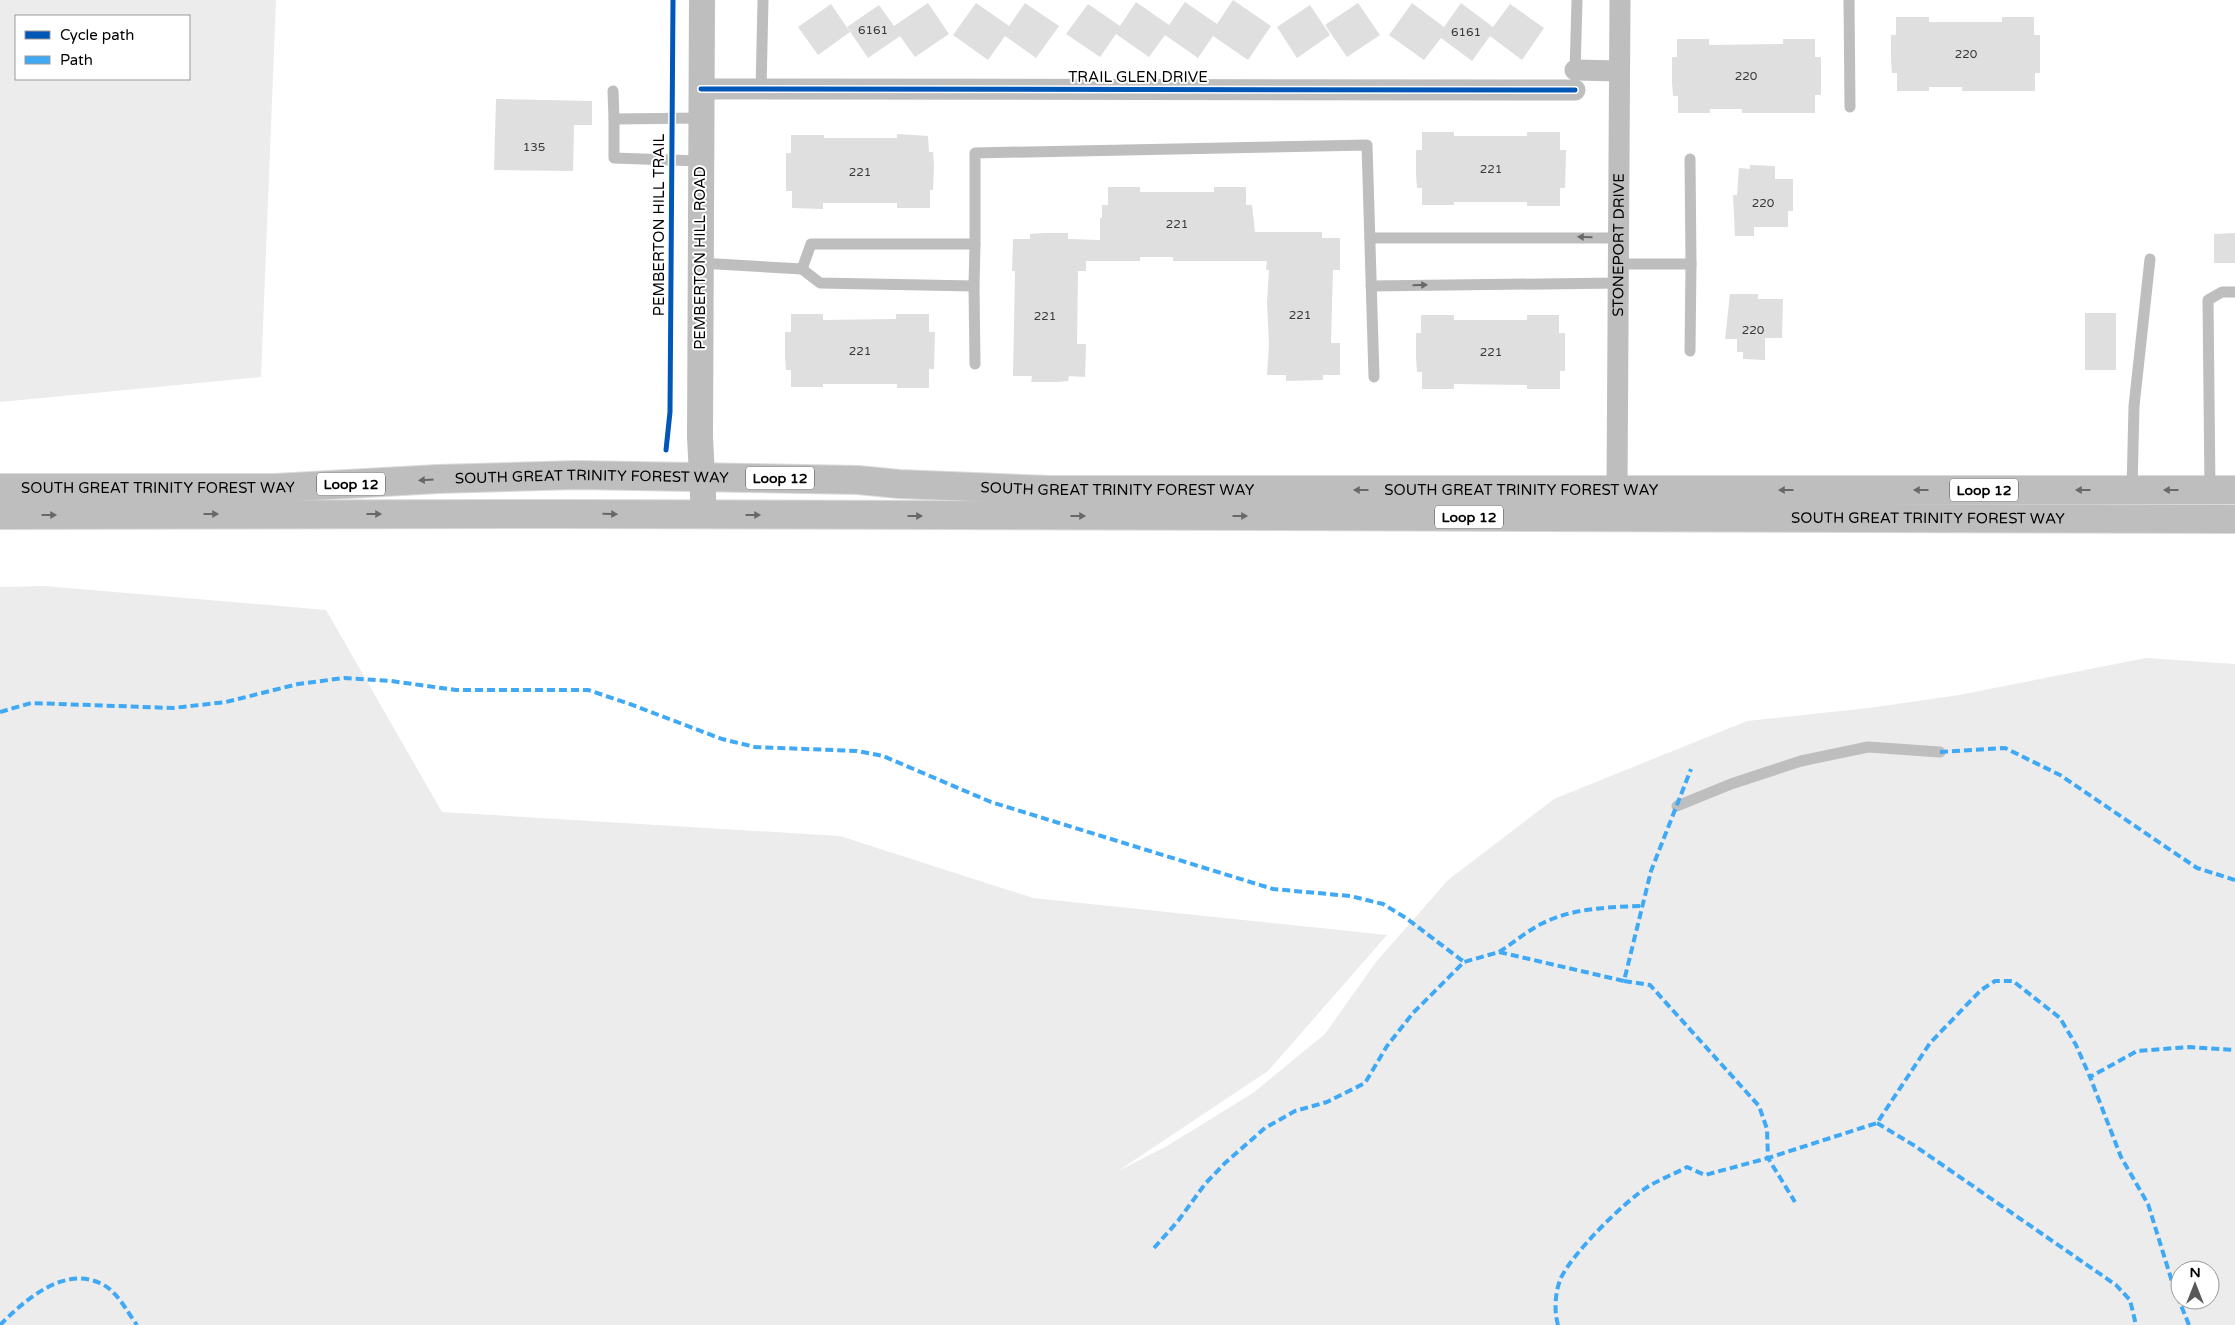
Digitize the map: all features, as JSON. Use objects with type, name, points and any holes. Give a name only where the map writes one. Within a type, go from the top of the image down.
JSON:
[{"type":"main road","name":"SOUTH GREAT TRINITY FOREST WAY","points":[[0,488],[275,488],[438,479],[566,475],[858,480],[899,484],[1050,490],[2222,490]]},
{"type":"main road","name":"SOUTH GREAT TRINITY FOREST WAY","points":[[0,515],[2235,519]]},
{"type":"street","name":"PEMBERTON HILL ROAD","points":[[702,0],[700,263],[704,515]]},
{"type":"street","name":"STONEPORT DRIVE","points":[[1617,490],[1620,0]]},
{"type":"street","name":"TRAIL GLEN DRIVE","points":[[700,89],[761,90],[1575,80],[1619,71]]},
{"type":"lane","points":[[761,90],[763,0]]},
{"type":"lane","points":[[1575,80],[1577,0]]},
{"type":"lane","points":[[1849,0],[1850,106]]},
{"type":"lane","points":[[613,91],[614,158],[700,161]]},
{"type":"lane","points":[[614,119],[700,118]]},
{"type":"lane","points":[[974,364],[975,153],[1367,146],[1374,377]]},
{"type":"lane","points":[[1690,159],[1690,351]]},
{"type":"lane","points":[[1370,238],[1552,236],[1618,238]]},
{"type":"lane","points":[[802,269],[811,244],[975,244]]},
{"type":"lane","points":[[2132,490],[2134,406],[2150,259]]},
{"type":"lane","points":[[700,263],[802,269],[820,283],[974,286]]},
{"type":"lane","points":[[1371,286],[1618,274],[1691,264]]},
{"type":"lane","points":[[2222,490],[2208,300],[2222,292],[2235,292]]},
{"type":"lane","points":[[1676,806],[1731,784],[1801,761],[1868,747],[1940,752]]},
{"type":"shaded area","points":[[0,0],[276,0],[261,377],[0,402]]},
{"type":"shaded area","points":[[44,586],[326,610],[442,812],[840,836],[1033,898],[1387,935],[1268,1071],[1118,1171],[1167,1146],[1253,1093],[1325,1034],[1376,962],[1448,880],[1554,799],[1747,721],[1869,708],[1959,695],[2146,658],[2235,664],[2235,1325],[0,1325],[0,587]]},
{"type":"building","points":[[1233,0],[1271,26],[1248,60],[1213,36],[1198,58],[1165,35],[1149,57],[1116,34],[1100,57],[1066,34],[1088,4],[1120,26],[1136,2],[1169,25],[1185,2],[1217,24]]},
{"type":"building","points":[[928,3],[949,34],[915,57],[900,36],[868,58],[847,27],[879,5],[894,26]]},
{"type":"building","points":[[976,3],[1009,26],[1025,3],[1059,26],[1036,58],[1005,36],[988,60],[953,35]]},
{"type":"building","points":[[1358,3],[1380,35],[1347,57],[1325,25]]},
{"type":"building","points":[[1412,3],[1444,27],[1461,3],[1493,27],[1510,4],[1544,28],[1522,60],[1490,36],[1472,61],[1441,38],[1424,60],[1389,35]]},
{"type":"building","points":[[831,4],[850,32],[818,55],[798,27]]},
{"type":"building","points":[[1310,5],[1330,35],[1297,58],[1277,27]]},
{"type":"building","points":[[1896,17],[1929,17],[1929,22],[2002,22],[2002,17],[2034,17],[2034,35],[2040,35],[2040,73],[2035,73],[2035,91],[1962,91],[1962,87],[1929,87],[1929,91],[1897,91],[1897,73],[1892,73],[1891,60],[1891,35],[1896,35]]},
{"type":"building","points":[[1677,39],[1709,39],[1709,45],[1783,44],[1783,39],[1815,39],[1815,57],[1821,57],[1821,95],[1815,95],[1815,113],[1742,113],[1742,109],[1710,109],[1710,113],[1678,113],[1678,96],[1673,96],[1672,82],[1672,57],[1677,57]]},
{"type":"building","points":[[496,99],[592,101],[592,125],[574,125],[573,171],[494,170]]},
{"type":"building","points":[[1422,132],[1454,132],[1454,136],[1527,136],[1527,132],[1560,132],[1560,150],[1566,150],[1565,188],[1560,188],[1560,206],[1527,206],[1527,202],[1454,202],[1454,205],[1422,205],[1422,188],[1417,188],[1416,150],[1422,150]]},
{"type":"building","points":[[897,134],[928,136],[929,152],[933,152],[934,165],[933,190],[930,190],[930,208],[897,208],[897,203],[823,203],[823,209],[792,208],[792,191],[786,191],[786,153],[791,153],[791,135],[824,135],[824,138],[897,138]]},
{"type":"building","points":[[1750,165],[1775,166],[1775,179],[1793,179],[1793,211],[1788,211],[1788,227],[1754,227],[1754,236],[1735,236],[1733,195],[1737,195],[1739,168],[1750,169]]},
{"type":"building","points":[[1108,187],[1140,187],[1140,192],[1214,192],[1214,187],[1246,187],[1246,205],[1252,205],[1255,232],[1322,232],[1322,238],[1340,238],[1340,270],[1333,270],[1331,343],[1340,343],[1340,375],[1323,375],[1323,380],[1286,381],[1286,375],[1267,375],[1269,270],[1266,270],[1267,261],[1173,261],[1173,257],[1140,257],[1140,261],[1086,261],[1086,271],[1078,271],[1077,344],[1086,344],[1085,377],[1069,376],[1068,381],[1031,382],[1032,376],[1013,376],[1015,271],[1012,271],[1013,239],[1030,239],[1030,234],[1068,233],[1068,239],[1100,240],[1100,218],[1102,218],[1102,205],[1108,205]]},
{"type":"building","points":[[2235,233],[2235,263],[2214,263],[2214,234]]},
{"type":"building","points":[[1730,294],[1758,294],[1758,299],[1783,299],[1782,338],[1765,338],[1765,360],[1743,359],[1743,352],[1737,352],[1737,339],[1725,339]]},
{"type":"building","points":[[2085,313],[2116,313],[2116,370],[2085,370]]},
{"type":"building","points":[[791,314],[823,314],[823,320],[896,319],[896,314],[929,314],[929,332],[935,332],[934,369],[929,369],[929,388],[897,388],[897,384],[823,384],[823,387],[791,387],[791,370],[786,370],[785,332],[791,332]]},
{"type":"building","points":[[1421,315],[1454,315],[1454,320],[1527,320],[1527,315],[1559,315],[1559,333],[1565,333],[1565,371],[1560,371],[1560,389],[1527,389],[1527,385],[1454,384],[1454,389],[1422,389],[1422,372],[1417,372],[1416,358],[1416,333],[1421,333]]},
{"type":"marked path","points":[[0,712],[31,703],[173,708],[226,702],[298,684],[344,678],[391,681],[456,690],[588,690],[722,739],[755,747],[857,751],[883,756],[991,802],[1273,889],[1350,896],[1383,904],[1406,918],[1464,962]]},
{"type":"marked path","points":[[1940,752],[2005,748],[2060,775],[2197,868],[2235,880]]},
{"type":"marked path","points":[[1154,1248],[1178,1221],[1205,1184],[1225,1163],[1265,1128],[1295,1111],[1327,1102],[1365,1083],[1387,1046],[1413,1013],[1464,962],[1499,952],[1624,981],[1651,871],[1691,769]]},
{"type":"marked path","points":[[1499,952],[1530,930],[1565,915],[1604,908],[1643,906]]},
{"type":"marked path","points":[[1624,981],[1650,985],[1759,1106],[1767,1129],[1768,1158],[1877,1123],[1930,1043],[1981,990],[1995,981],[2013,981],[2060,1018],[2076,1045],[2090,1077]]},
{"type":"marked path","points":[[2189,1325],[2174,1288],[2148,1204],[2121,1157],[2090,1077],[2137,1051],[2189,1047],[2235,1050]]},
{"type":"marked path","points":[[1877,1123],[1915,1146],[2116,1285],[2130,1300],[2136,1325]]},
{"type":"marked path","points":[[1558,1325],[1556,1297],[1558,1285],[1566,1269],[1575,1256],[1613,1215],[1654,1183],[1687,1167],[1705,1175],[1768,1158],[1795,1202]]},
{"type":"marked path","points":[[0,1325],[33,1296],[60,1282],[74,1279],[88,1279],[108,1288],[117,1297],[137,1325]]},
{"type":"cycle path","name":"PEMBERTON HILL TRAIL","points":[[666,450],[670,412],[673,0]]},
{"type":"cycle path","points":[[701,89],[1575,90]]}]
